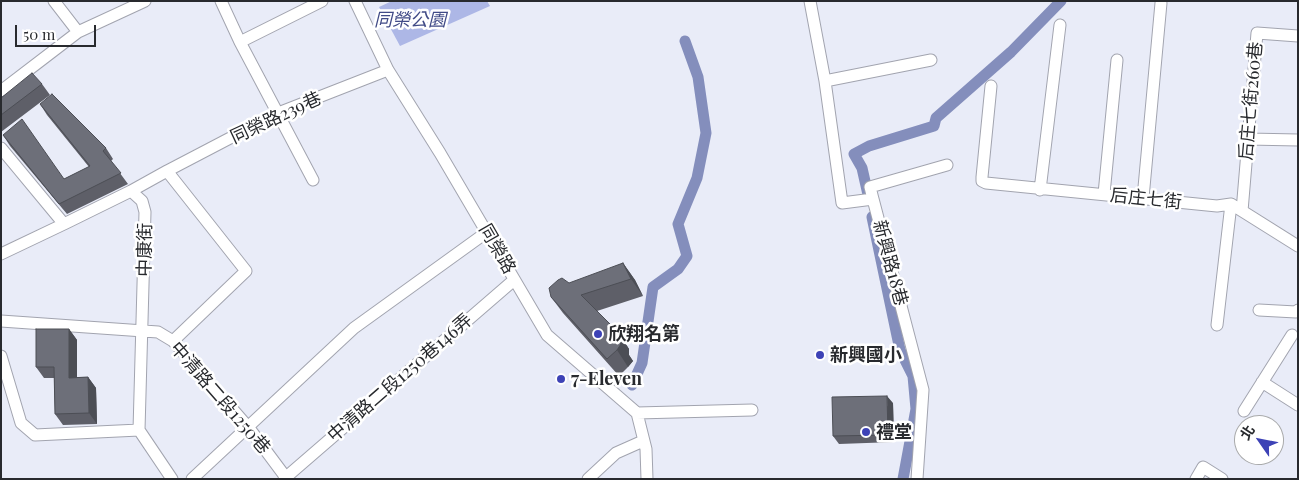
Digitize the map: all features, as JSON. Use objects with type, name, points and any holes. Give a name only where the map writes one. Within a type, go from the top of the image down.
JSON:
[{"type":"street","points":[[54,1],[78,32]]},
{"type":"street","points":[[1,91],[78,32],[145,1]]},
{"type":"street","points":[[221,1],[240,42],[313,180]]},
{"type":"street","points":[[240,42],[322,1]]},
{"type":"street","name":"同榮路","points":[[355,1],[388,70],[487,232],[547,335],[638,413]]},
{"type":"street","name":"新興路18巷","points":[[810,1],[825,81],[842,203],[874,199],[923,390],[917,479]]},
{"type":"street","points":[[1143,198],[1161,3]]},
{"type":"street","points":[[1040,190],[1060,25]]},
{"type":"street","name":"后庄七街260巷","points":[[1242,211],[1257,33],[1298,36]]},
{"type":"street","points":[[825,81],[931,60]]},
{"type":"street","points":[[1104,194],[1117,60]]},
{"type":"street","name":"同榮路239巷","points":[[131,191],[278,113],[388,70]]},
{"type":"street","name":"后庄七街","points":[[991,86],[982,181],[986,183],[1040,190],[1104,194],[1217,206],[1231,204]]},
{"type":"street","points":[[1248,140],[1298,140]]},
{"type":"street","points":[[1,148],[64,224]]},
{"type":"street","points":[[874,199],[870,187],[947,165]]},
{"type":"street","points":[[167,171],[246,271],[173,341]]},
{"type":"street","points":[[1,254],[131,191]]},
{"type":"street","name":"中康街","points":[[131,191],[142,201],[145,212],[144,330],[139,430]]},
{"type":"street","points":[[1217,325],[1231,204],[1298,246]]},
{"type":"street","points":[[192,479],[249,428],[354,328],[487,232]]},
{"type":"street","name":"中清路二段1250巷146弄","points":[[286,478],[514,280]]},
{"type":"street","points":[[1259,310],[1296,312],[1298,310]]},
{"type":"street","name":"中清路二段1250巷","points":[[1,321],[158,332],[173,341],[249,428],[286,478]]},
{"type":"street","points":[[1244,411],[1292,335]]},
{"type":"street","points":[[1,356],[22,423],[35,435],[139,430],[172,479]]},
{"type":"street","points":[[1262,382],[1298,405]]},
{"type":"street","points":[[647,479],[644,441],[638,413],[752,410]]},
{"type":"street","points":[[588,479],[612,456],[644,441]]},
{"type":"street","points":[[1196,479],[1203,467],[1222,479]]},
{"type":"green space","name":"同榮公園","points":[[392,1],[487,1],[490,6],[400,46],[379,7]]},
{"type":"building","points":[[32,73],[42,84],[1,115],[1,98]]},
{"type":"building","points":[[52,94],[106,148],[103,151],[121,173],[59,204],[3,135],[22,119],[64,179],[90,166],[40,104]]},
{"type":"building","points":[[623,263],[631,279],[581,295],[618,332],[617,340],[621,344],[607,359],[551,297],[549,288],[562,278],[569,283]]},
{"type":"building","points":[[36,329],[69,329],[69,378],[88,377],[89,413],[55,414],[54,367],[36,367]]},
{"type":"building","name":"禮堂","points":[[887,396],[888,435],[833,436],[832,397]]},
{"type":"waterway","points":[[869,199],[862,168],[854,154],[869,146],[934,126],[936,118],[1011,52],[1061,1]]},
{"type":"waterway","points":[[632,385],[642,363],[653,287],[678,269],[687,256],[678,224],[697,178],[706,133],[698,77],[685,41]]},
{"type":"waterway","points":[[872,217],[900,350],[913,376],[916,409],[903,479]]},
{"type":"place","name":"欣翔名第","points":[[598,334]]},
{"type":"place","name":"新興國小","points":[[820,355]]},
{"type":"place","name":"7-Eleven","points":[[561,379]]},
{"type":"place","name":"禮堂","points":[[866,432]]}]
